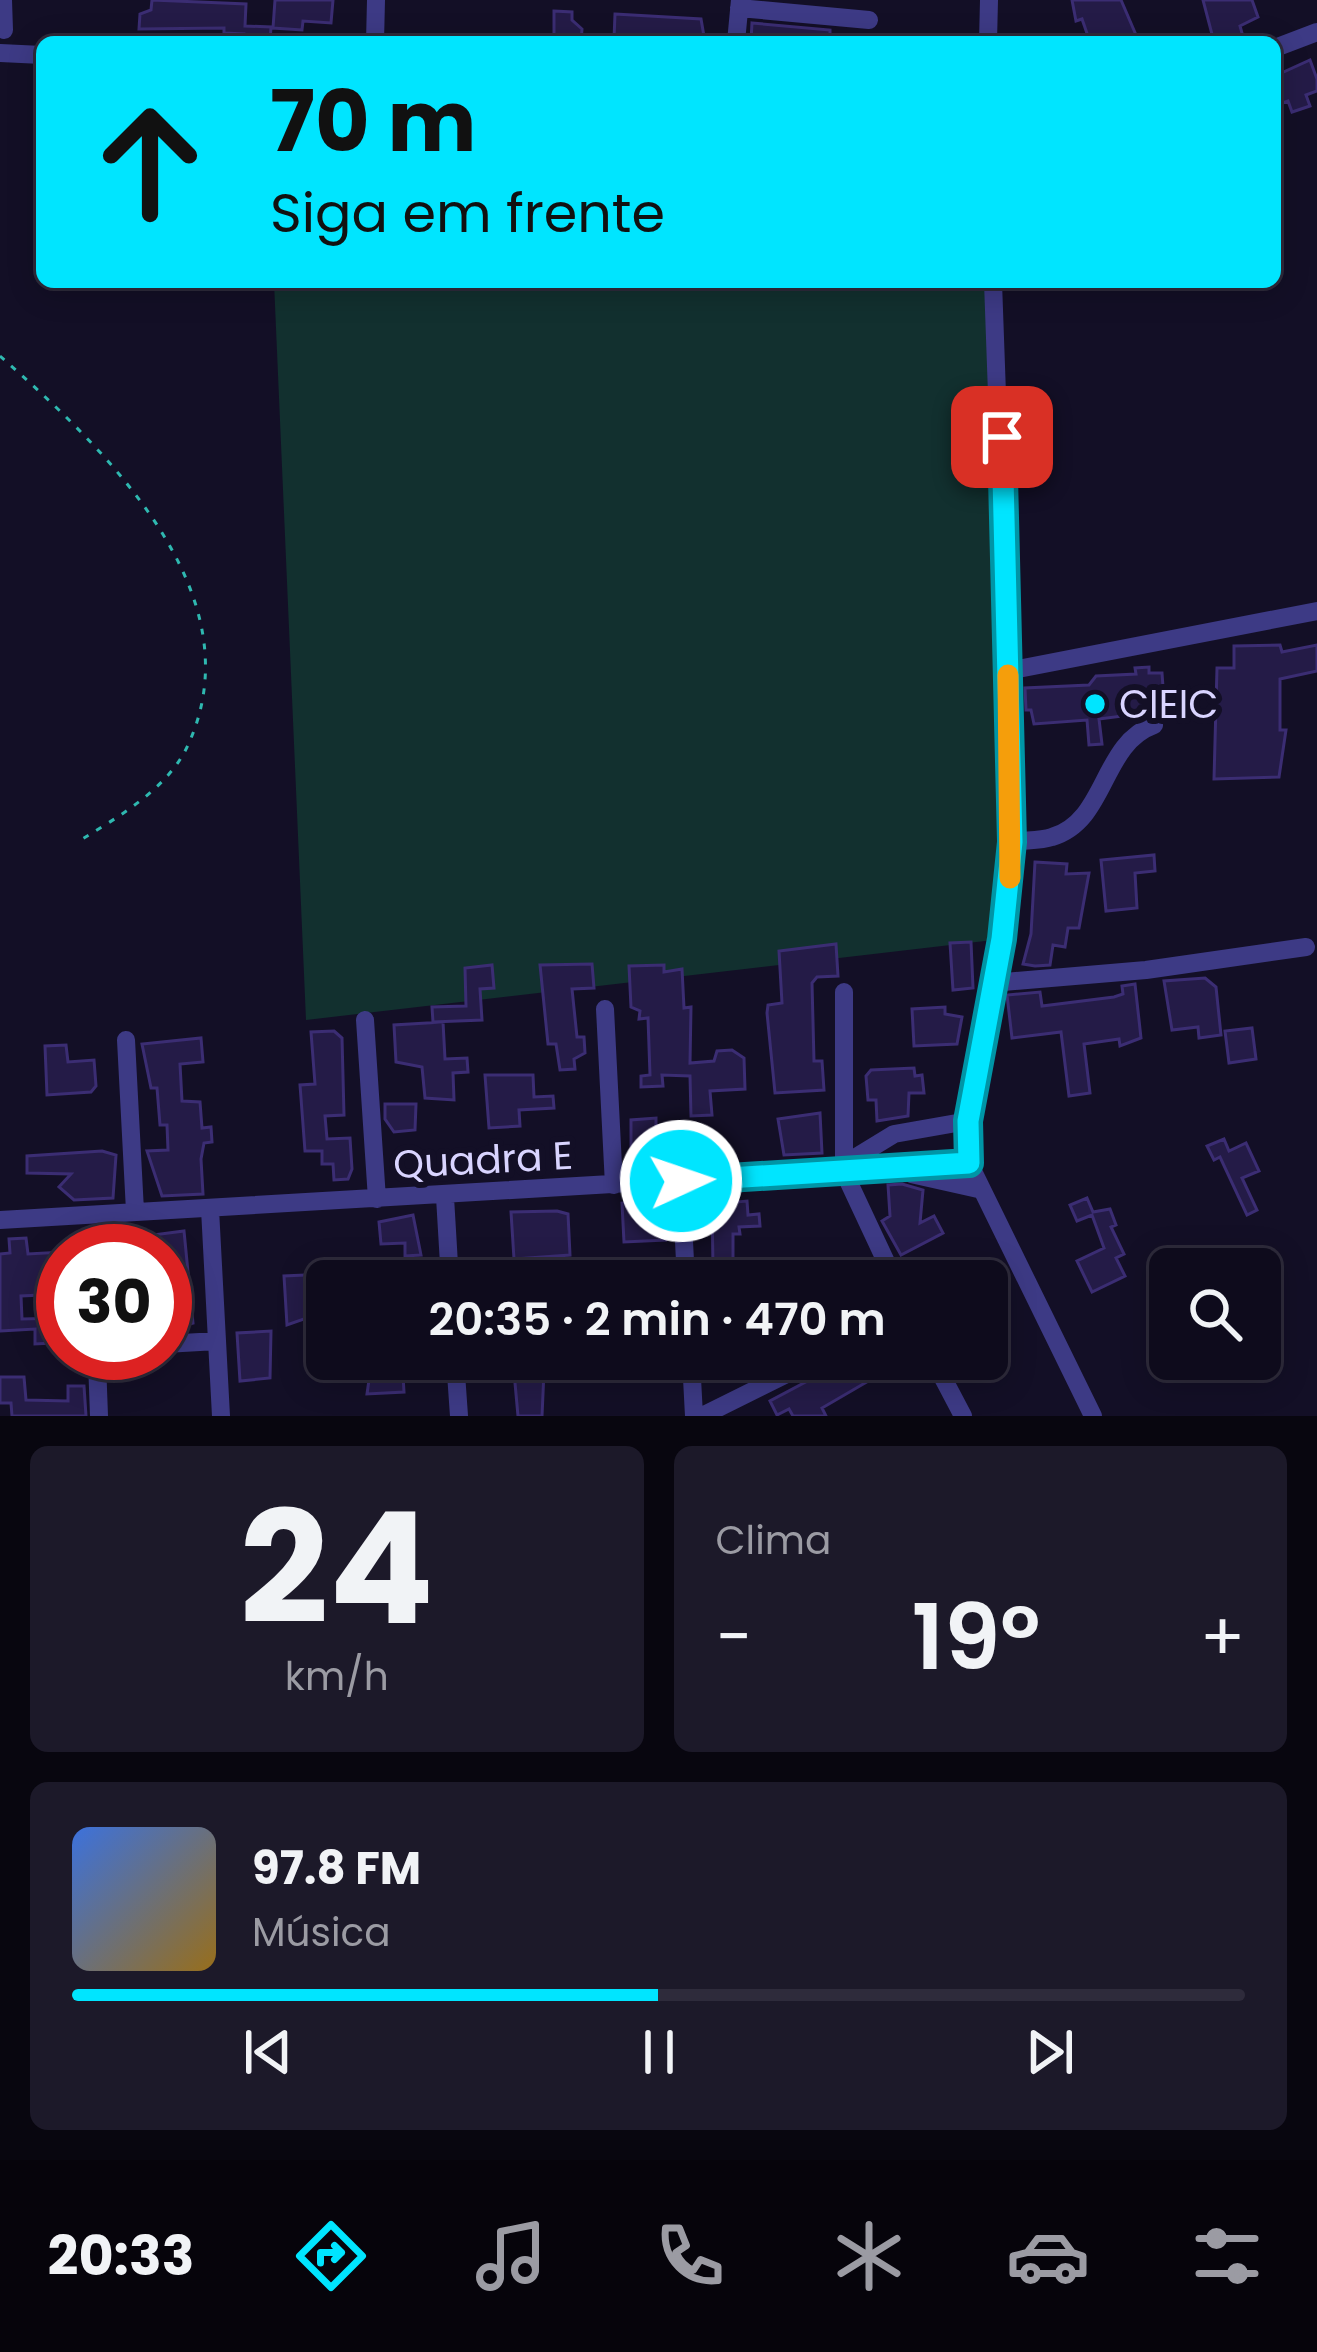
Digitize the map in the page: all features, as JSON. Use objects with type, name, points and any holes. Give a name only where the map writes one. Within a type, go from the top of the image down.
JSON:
[{"type":"street","points":[[3,0],[4,30]]},
{"type":"street","points":[[375,36],[376,0]]},
{"type":"street","points":[[988,36],[989,0]]},
{"type":"street","points":[[736,36],[739,4],[869,20]]},
{"type":"street","points":[[1281,46],[1317,32]]},
{"type":"street","points":[[0,52],[36,55]]},
{"type":"street","points":[[993,288],[1012,842],[968,1121],[969,1163],[1093,1416]]},
{"type":"street","points":[[1007,671],[1317,610]]},
{"type":"street","points":[[1012,842],[1055,837],[1079,819],[1125,743],[1154,724]]},
{"type":"street","points":[[992,983],[1146,970],[1306,947]]},
{"type":"street","points":[[844,992],[840,1170],[885,1260]]},
{"type":"street","points":[[604,1009],[614,1185]]},
{"type":"street","points":[[364,1020],[377,1199]]},
{"type":"street","points":[[126,1040],[135,1211]]},
{"type":"street","points":[[840,1170],[895,1134],[968,1121]]},
{"type":"street","points":[[878,1165],[969,1163]]},
{"type":"street","points":[[878,1165],[978,1189]]},
{"type":"street","name":"Quadra E","points":[[0,1220],[445,1197],[878,1165]]},
{"type":"street","points":[[681,1181],[685,1260]]},
{"type":"street","points":[[445,1197],[449,1260]]},
{"type":"street","points":[[210,1209],[221,1416]]},
{"type":"street","points":[[192,1342],[217,1341]]},
{"type":"street","points":[[98,1380],[99,1416]]},
{"type":"street","points":[[456,1380],[458,1416]]},
{"type":"street","points":[[694,1380],[698,1416],[773,1380]]},
{"type":"street","points":[[944,1380],[963,1416]]},
{"type":"path","points":[[0,356],[93,447],[155,519],[194,591],[204,656],[188,746],[129,811],[79,841]]},
{"type":"green space","points":[[274,288],[994,288],[1002,939],[306,1020]]},
{"type":"building","points":[[152,0],[246,4],[245,26],[271,27],[270,36],[224,33],[224,28],[139,29],[140,14],[151,10]]},
{"type":"building","points":[[275,0],[333,0],[331,23],[303,21],[302,30],[273,28]]},
{"type":"building","points":[[1072,0],[1121,0],[1136,36],[1088,36],[1082,19],[1076,21]]},
{"type":"building","points":[[1203,0],[1252,0],[1258,17],[1240,26],[1242,33],[1212,36]]},
{"type":"building","points":[[554,11],[572,12],[581,36],[554,36]]},
{"type":"building","points":[[615,14],[701,19],[704,36],[614,36]]},
{"type":"building","points":[[752,23],[830,30],[830,36],[751,36]]},
{"type":"building","points":[[1310,60],[1317,91],[1306,95],[1310,106],[1292,112],[1288,101],[1281,104],[1281,73]]},
{"type":"building","points":[[1280,645],[1282,652],[1317,645],[1317,671],[1280,679],[1280,730],[1286,730],[1279,777],[1214,779],[1217,668],[1234,668],[1234,646]]},
{"type":"building","name":"CIEIC","points":[[1149,667],[1149,673],[1162,673],[1165,715],[1153,712],[1099,719],[1102,744],[1089,745],[1087,720],[1034,724],[1031,710],[1026,710],[1025,688],[1089,685],[1096,676],[1136,674],[1135,668]]},
{"type":"building","points":[[1154,855],[1155,871],[1135,873],[1137,908],[1106,911],[1101,860]]},
{"type":"building","points":[[1035,862],[1067,864],[1066,874],[1089,873],[1079,928],[1068,928],[1065,947],[1053,945],[1050,965],[1023,964],[1031,934]]},
{"type":"building","points":[[971,942],[973,988],[953,990],[950,943]]},
{"type":"building","points":[[836,944],[838,976],[817,977],[812,983],[814,1061],[822,1061],[824,1090],[775,1093],[767,1013],[768,1005],[782,1003],[779,951]]},
{"type":"building","points":[[592,964],[594,988],[572,989],[577,1037],[584,1037],[585,1053],[574,1059],[575,1069],[560,1070],[556,1044],[548,1044],[540,965]]},
{"type":"building","points":[[492,965],[494,988],[480,989],[482,1020],[433,1022],[432,1007],[466,1006],[465,968]]},
{"type":"building","points":[[664,965],[664,972],[682,969],[684,1008],[691,1007],[690,1063],[714,1061],[717,1051],[732,1050],[744,1058],[745,1089],[710,1091],[712,1115],[691,1116],[690,1076],[662,1075],[663,1086],[641,1087],[641,1076],[650,1075],[648,1018],[639,1019],[640,1011],[631,1007],[629,966]]},
{"type":"building","points":[[1205,978],[1216,987],[1221,1035],[1199,1038],[1198,1027],[1172,1030],[1164,981]]},
{"type":"building","points":[[1135,984],[1141,1038],[1120,1046],[1119,1039],[1084,1044],[1090,1093],[1069,1096],[1061,1032],[1012,1038],[1007,995],[1040,992],[1042,1006],[1114,997],[1123,994],[1122,986]]},
{"type":"building","points":[[945,1007],[945,1014],[962,1017],[957,1044],[914,1046],[912,1009]]},
{"type":"building","points":[[443,1022],[445,1059],[467,1058],[468,1072],[453,1073],[454,1100],[425,1098],[422,1067],[396,1062],[394,1025]]},
{"type":"building","points":[[1252,1028],[1256,1059],[1229,1063],[1225,1031]]},
{"type":"building","points":[[334,1031],[342,1038],[344,1115],[325,1116],[327,1139],[350,1138],[352,1169],[348,1179],[334,1180],[333,1164],[322,1164],[322,1151],[305,1151],[300,1085],[315,1084],[311,1032]]},
{"type":"building","points":[[201,1038],[203,1062],[180,1064],[182,1101],[200,1102],[202,1128],[211,1127],[212,1142],[204,1143],[201,1159],[203,1194],[162,1196],[147,1151],[168,1150],[167,1125],[160,1125],[157,1088],[151,1088],[142,1044]]},
{"type":"building","points":[[66,1045],[68,1062],[94,1060],[96,1086],[91,1092],[47,1095],[45,1046]]},
{"type":"building","points":[[914,1068],[915,1076],[922,1075],[924,1093],[909,1093],[908,1116],[877,1121],[876,1100],[868,1100],[866,1076],[871,1070]]},
{"type":"building","points":[[485,1075],[533,1075],[534,1097],[553,1096],[554,1108],[519,1110],[520,1126],[489,1128]]},
{"type":"building","points":[[385,1104],[416,1104],[415,1130],[394,1132],[385,1119]]},
{"type":"building","points":[[820,1113],[822,1153],[784,1155],[778,1119]]},
{"type":"building","points":[[656,1118],[656,1126],[687,1124],[688,1154],[678,1155],[679,1162],[663,1162],[663,1152],[631,1155],[631,1120]]},
{"type":"building","points":[[1224,1139],[1229,1151],[1246,1143],[1259,1171],[1242,1178],[1257,1210],[1247,1215],[1220,1157],[1214,1160],[1207,1146]]},
{"type":"building","points":[[102,1151],[116,1155],[113,1198],[74,1200],[59,1187],[71,1174],[27,1173],[27,1156]]},
{"type":"building","points":[[888,1185],[923,1190],[920,1223],[934,1216],[943,1233],[901,1255],[882,1221],[890,1216]]},
{"type":"building","points":[[1087,1198],[1093,1212],[1110,1209],[1116,1225],[1111,1227],[1124,1254],[1116,1258],[1125,1276],[1092,1292],[1077,1261],[1104,1248],[1092,1215],[1077,1221],[1070,1205]]},
{"type":"building","points":[[747,1201],[748,1215],[759,1214],[760,1226],[739,1227],[740,1234],[733,1234],[733,1260],[713,1260],[712,1204]]},
{"type":"building","points":[[622,1203],[660,1203],[669,1216],[670,1235],[666,1240],[624,1242]]},
{"type":"building","points":[[511,1212],[568,1214],[570,1255],[514,1259]]},
{"type":"building","points":[[413,1215],[421,1255],[405,1256],[405,1243],[381,1244],[379,1222]]},
{"type":"building","points":[[26,1238],[28,1254],[36,1254],[36,1295],[21,1296],[22,1319],[36,1319],[36,1344],[35,1329],[0,1331],[0,1254],[10,1253],[9,1239]]},
{"type":"building","points":[[306,1275],[306,1318],[287,1325],[284,1276]]},
{"type":"building","points":[[271,1331],[270,1378],[240,1381],[237,1333]]},
{"type":"building","points":[[0,1377],[24,1377],[26,1400],[68,1401],[68,1386],[84,1386],[86,1416],[12,1416],[11,1403],[0,1403]]},
{"type":"building","points":[[369,1380],[403,1380],[404,1392],[367,1394]]},
{"type":"building","points":[[515,1380],[544,1380],[542,1416],[518,1416]]},
{"type":"building","points":[[810,1380],[870,1380],[822,1408],[826,1416],[793,1416],[789,1409],[777,1415],[770,1401]]},
{"type":"slow traffic","points":[[1008,675],[1010,878]]},
{"type":"place","name":"CIEIC","points":[[1095,704]]},
{"type":"route","points":[[681,1181],[844,1172],[878,1165],[969,1163],[968,1121],[1002,939],[1012,842],[1002,437]]}]
